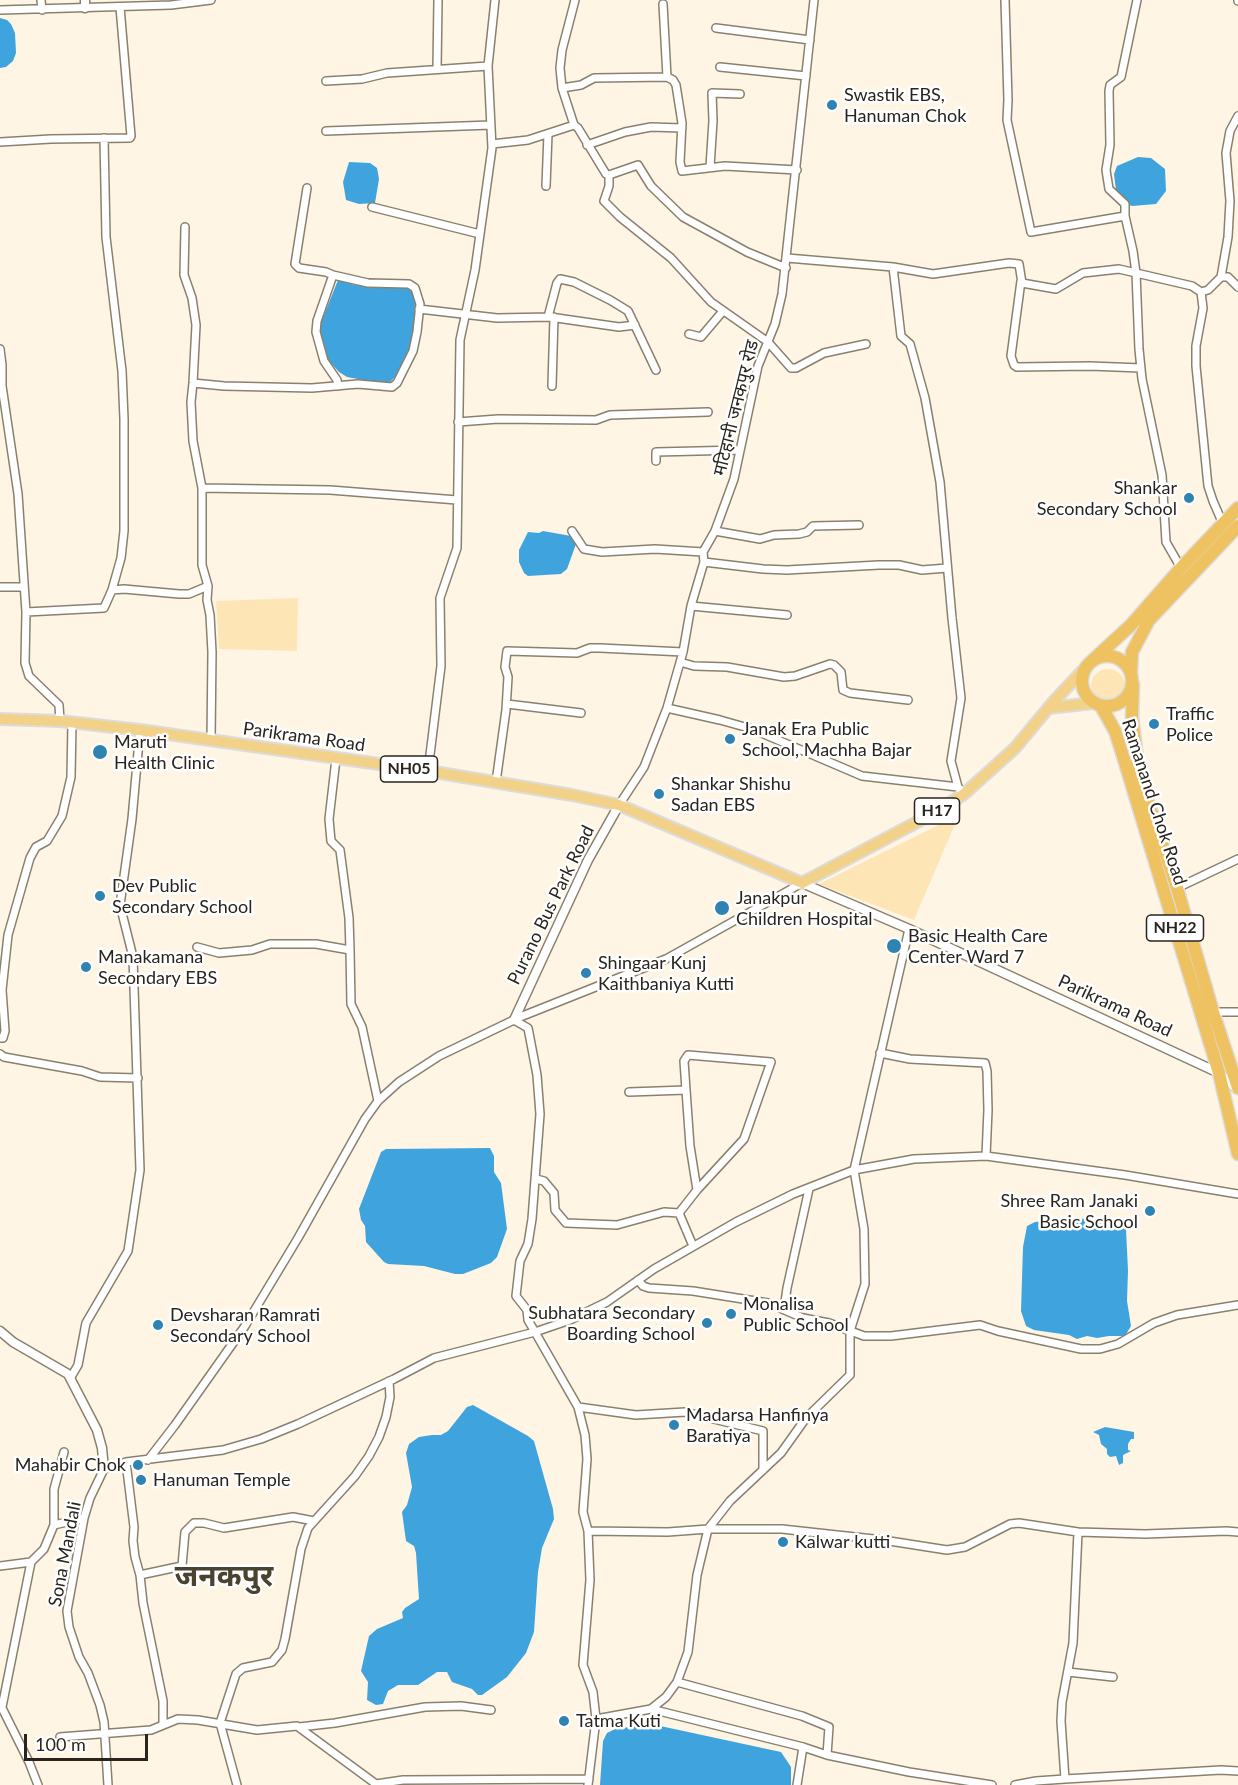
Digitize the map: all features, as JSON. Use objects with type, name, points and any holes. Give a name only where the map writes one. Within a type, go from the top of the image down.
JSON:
[{"type":"highway","points":[[1090,663],[1131,625],[1238,508]]},
{"type":"highway","name":"NH22","points":[[1090,663],[1083,674],[1082,683],[1087,696],[1098,704],[1114,706],[1123,701],[1130,694],[1132,652],[1149,620],[1238,526]]},
{"type":"highway","points":[[1090,663],[1104,656],[1115,657],[1125,663],[1132,678]]},
{"type":"highway","name":"Ramanand Chok Road","points":[[1132,678],[1132,717],[1138,767],[1238,1088]]},
{"type":"highway","name":"Ramanand Chok Road","points":[[1098,704],[1114,731],[1123,756],[1219,1073],[1238,1154]]},
{"type":"main road","name":"H17","points":[[802,883],[936,812],[1015,748],[1090,663]]},
{"type":"main road","points":[[1048,708],[1098,704]]},
{"type":"main road","name":"Parikrama Road","points":[[0,719],[60,721],[140,730],[428,771],[619,805],[802,883]]},
{"type":"street","points":[[41,0],[42,10]]},
{"type":"street","points":[[0,10],[42,10],[85,4],[171,5],[210,0]]},
{"type":"street","points":[[437,69],[438,0]]},
{"type":"street","points":[[428,771],[441,666],[440,598],[457,548],[460,340],[475,270],[492,144],[488,66],[495,0]]},
{"type":"street","points":[[575,0],[562,50],[560,68],[562,88],[574,125],[601,167],[609,175],[609,186],[604,201],[620,217],[671,258],[711,302],[768,342],[791,368],[794,369],[824,353],[866,344]]},
{"type":"street","name":"मटिहानी जनकपुर रोड","points":[[703,552],[715,531],[734,479],[759,366],[782,294],[814,0]]},
{"type":"street","points":[[1005,0],[1007,120],[1031,232],[1125,216]]},
{"type":"street","points":[[1137,0],[1121,77],[1110,85],[1110,145],[1106,170],[1109,189],[1125,204],[1125,216],[1136,273],[1138,349],[1162,475],[1166,542],[1181,568]]},
{"type":"street","points":[[663,4],[667,77]]},
{"type":"street","points":[[0,142],[131,136],[124,5]]},
{"type":"street","points":[[716,28],[810,40]]},
{"type":"street","points":[[326,81],[362,79],[387,73],[488,66]]},
{"type":"street","points":[[720,66],[806,76]]},
{"type":"street","points":[[562,88],[572,87],[594,78],[667,77],[673,80],[675,85],[682,128],[680,162],[682,171],[725,166],[796,171]]},
{"type":"street","points":[[710,167],[712,93],[740,94]]},
{"type":"street","points":[[1019,264],[1022,284],[1056,289],[1083,273],[1119,269],[1192,286],[1201,292],[1208,291],[1221,276],[1228,237],[1230,201],[1226,153],[1230,131],[1238,116]]},
{"type":"street","points":[[327,131],[491,125]]},
{"type":"street","points":[[492,144],[514,143],[574,125]]},
{"type":"street","points":[[587,145],[626,132],[651,127],[682,128]]},
{"type":"street","points":[[546,186],[548,134]]},
{"type":"street","points":[[26,612],[104,608],[121,558],[124,531],[124,419],[122,371],[106,244],[104,138]]},
{"type":"street","points":[[609,175],[638,165],[651,186],[683,217],[737,248],[786,268]]},
{"type":"street","points":[[194,383],[312,388],[368,385],[388,387],[397,383],[413,351],[420,309],[418,294],[409,284],[368,283],[326,272],[299,268],[295,264],[307,188]]},
{"type":"street","points":[[372,207],[480,234]]},
{"type":"street","points":[[185,227],[184,275],[192,298],[196,325],[191,402],[193,441],[202,488],[202,565],[208,586],[207,600],[210,615],[211,740]]},
{"type":"street","points":[[787,258],[893,267],[933,273],[1010,263],[1019,264]]},
{"type":"street","points":[[1019,264],[1021,283],[1011,356],[1014,365],[1017,367],[1141,368]]},
{"type":"street","points":[[668,708],[752,729],[862,776],[961,790],[951,760],[961,698],[940,482],[931,427],[910,344],[901,336],[893,267]]},
{"type":"street","points":[[333,275],[317,321],[316,332],[324,361],[338,386]]},
{"type":"street","points":[[1221,276],[1228,277],[1238,287]]},
{"type":"street","points":[[552,386],[551,317],[556,283],[560,279],[574,282],[628,311],[656,370]]},
{"type":"street","points":[[1201,292],[1203,308],[1196,346],[1196,366],[1209,486],[1215,508],[1223,524]]},
{"type":"street","points":[[420,309],[511,319],[551,317],[619,327],[635,325]]},
{"type":"street","points":[[689,334],[701,337],[723,311]]},
{"type":"street","points":[[0,349],[2,386],[18,494],[26,612],[26,669],[34,681],[55,700],[60,709],[60,721]]},
{"type":"street","points":[[458,422],[498,419],[596,420],[610,415],[708,412]]},
{"type":"street","points":[[656,461],[656,452],[740,450]]},
{"type":"street","points":[[202,488],[330,489],[457,500]]},
{"type":"street","points":[[715,531],[759,539],[807,532],[813,525],[859,525]]},
{"type":"street","points":[[572,531],[584,549],[602,552],[655,549],[703,552],[704,562],[691,606],[683,652],[668,708],[644,767],[619,805]]},
{"type":"street","points":[[704,562],[788,570],[889,565],[922,570],[947,568]]},
{"type":"street","points":[[112,590],[189,594],[208,586]]},
{"type":"street","points":[[0,587],[24,587]]},
{"type":"street","points":[[691,606],[787,615]]},
{"type":"street","points":[[496,782],[507,704],[508,677],[505,653],[510,650],[577,653],[590,648],[683,652]]},
{"type":"street","points":[[680,662],[694,666],[727,667],[784,677],[834,665],[841,672],[843,690],[850,693],[908,700]]},
{"type":"street","points":[[507,704],[581,713]]},
{"type":"street","points":[[0,1038],[3,1038],[6,1031],[2,990],[8,935],[30,858],[36,847],[47,841],[62,816],[71,777],[72,723]]},
{"type":"street","points":[[71,1377],[78,1365],[86,1323],[129,1251],[140,1170],[132,957],[120,905],[132,819],[140,730]]},
{"type":"street","points":[[336,759],[329,819],[331,841],[340,850],[349,918],[351,1004],[362,1027],[378,1101]]},
{"type":"street","name":"Purano Bus Park Road","points":[[514,1020],[588,860],[619,805]]},
{"type":"street","points":[[1177,888],[1238,859]]},
{"type":"street","points":[[148,1460],[245,1326],[298,1238],[355,1134],[378,1101],[399,1082],[440,1056],[514,1020],[666,959],[802,883]]},
{"type":"street","name":"NH05","points":[[802,883],[909,928]]},
{"type":"street","points":[[651,1709],[666,1697],[677,1682],[688,1652],[697,1575],[708,1529],[730,1501],[781,1453],[806,1418],[850,1375],[850,1331],[865,1284],[864,1229],[854,1170],[909,928]]},
{"type":"street","name":"Parikrama Road","points":[[909,928],[1219,1073],[1238,1088]]},
{"type":"street","points":[[197,947],[219,953],[252,950],[270,944],[316,944],[350,950]]},
{"type":"street","points":[[1213,1011],[1238,1012]]},
{"type":"street","points":[[299,1727],[377,1784],[403,1780],[589,1782],[597,1719],[593,1692],[583,1665],[590,1580],[588,1531],[583,1512],[587,1460],[585,1435],[578,1407],[528,1320],[527,1310],[516,1296],[520,1261],[528,1244],[536,1179],[540,1114],[537,1074],[528,1028],[514,1020]]},
{"type":"street","points":[[880,1053],[910,1059],[985,1063],[988,1110],[986,1156]]},
{"type":"street","points":[[0,1054],[4,1057],[82,1071],[100,1077],[138,1078]]},
{"type":"street","points":[[679,1213],[744,1139],[771,1062],[688,1055],[684,1061],[690,1146],[698,1190]]},
{"type":"street","points":[[628,1092],[686,1090]]},
{"type":"street","points":[[0,1331],[13,1342],[71,1377],[97,1430],[104,1469],[126,1462],[223,1450],[261,1438],[298,1424],[434,1358],[535,1332],[570,1320],[607,1302],[638,1280],[736,1222],[854,1170],[914,1159],[986,1156],[1125,1175],[1238,1194]]},
{"type":"street","points":[[536,1179],[544,1181],[554,1193],[555,1210],[566,1223],[617,1225],[664,1212],[679,1213]]},
{"type":"street","points":[[784,1309],[809,1189]]},
{"type":"street","points":[[679,1213],[693,1246]]},
{"type":"street","points":[[638,1280],[643,1286],[649,1288],[735,1296],[768,1303],[803,1318],[830,1323],[864,1336],[891,1336],[980,1325],[1081,1349],[1100,1349],[1118,1344],[1154,1323],[1177,1315],[1238,1305]]},
{"type":"street","points":[[237,1785],[220,1723],[236,1674],[239,1670],[272,1662],[282,1650],[301,1549],[308,1528],[355,1476],[369,1456],[386,1417],[390,1397],[389,1381]]},
{"type":"street","points":[[578,1407],[636,1415],[685,1412],[764,1431],[763,1470]]},
{"type":"street","points":[[38,1785],[1,1707],[31,1562],[44,1549],[54,1525],[54,1489],[64,1452]]},
{"type":"street","points":[[126,1462],[134,1527],[133,1541],[163,1701],[163,1725]]},
{"type":"street","name":"Sona Mandali","points":[[104,1469],[90,1498],[84,1518],[67,1611],[69,1627],[77,1651],[100,1705],[108,1785]]},
{"type":"street","points":[[140,1575],[182,1566],[184,1564],[185,1532],[194,1523],[224,1528],[293,1517],[314,1521]]},
{"type":"street","points":[[54,1525],[84,1518]]},
{"type":"street","points":[[588,1531],[668,1532],[708,1529],[782,1529],[947,1550],[965,1547],[999,1529],[1019,1523],[1078,1532],[1145,1534],[1238,1532]]},
{"type":"street","points":[[1065,1779],[1061,1720],[1073,1643],[1078,1532]]},
{"type":"street","points":[[0,1566],[31,1562]]},
{"type":"street","points":[[1068,1672],[1113,1677]]},
{"type":"street","points":[[677,1682],[802,1716],[829,1727],[827,1755]]},
{"type":"street","points":[[60,1737],[151,1730],[178,1719],[258,1730],[335,1723],[425,1707],[461,1706],[491,1710]]},
{"type":"street","points":[[597,1719],[651,1709],[827,1755],[909,1772],[992,1785]]},
{"type":"street","points":[[797,1785],[803,1747]]},
{"type":"street","points":[[1015,1785],[1065,1779],[1238,1771]]},
{"type":"shaded area","points":[[298,598],[297,651],[219,649],[216,601]]},
{"type":"shaded area","points":[[1108,669],[1120,674],[1125,686],[1120,698],[1108,703],[1096,698],[1091,686],[1096,674]]},
{"type":"shaded area","points":[[959,815],[914,920],[819,884]]},
{"type":"water","points":[[0,18],[11,24],[15,33],[16,53],[13,61],[6,67],[0,68]]},
{"type":"water","points":[[1138,157],[1151,158],[1165,169],[1166,191],[1156,204],[1132,206],[1124,203],[1116,190],[1114,174],[1117,166]]},
{"type":"water","points":[[349,162],[370,163],[377,168],[379,179],[375,203],[359,204],[346,200],[343,182]]},
{"type":"water","points":[[338,280],[355,285],[403,287],[413,290],[414,333],[410,353],[400,372],[390,382],[384,384],[347,377],[327,359],[318,330]]},
{"type":"water","points":[[543,531],[571,536],[576,544],[567,569],[561,574],[528,576],[519,562],[519,550],[528,532]]},
{"type":"water","points":[[490,1148],[494,1156],[494,1172],[501,1183],[507,1229],[497,1257],[491,1263],[463,1274],[424,1266],[384,1262],[366,1242],[365,1226],[359,1209],[381,1152],[386,1149]]},
{"type":"water","points":[[1070,1218],[1088,1219],[1093,1223],[1121,1225],[1126,1229],[1127,1301],[1131,1326],[1125,1336],[1097,1338],[1087,1336],[1077,1339],[1069,1335],[1034,1330],[1026,1326],[1021,1311],[1023,1247],[1027,1226],[1035,1222]]},
{"type":"water","points":[[473,1405],[534,1441],[553,1509],[554,1519],[542,1548],[538,1572],[534,1632],[526,1653],[507,1677],[482,1695],[452,1682],[447,1672],[437,1672],[418,1685],[398,1685],[388,1691],[383,1704],[376,1705],[367,1700],[368,1682],[361,1671],[369,1636],[377,1629],[403,1618],[402,1612],[405,1608],[419,1599],[416,1553],[414,1546],[406,1541],[402,1512],[407,1505],[412,1487],[406,1453],[409,1444],[419,1437],[441,1435],[448,1431],[467,1407]]},
{"type":"water","points":[[1105,1427],[1134,1432],[1134,1439],[1131,1439],[1128,1444],[1128,1450],[1131,1451],[1123,1455],[1123,1463],[1119,1465],[1116,1456],[1110,1457],[1107,1454],[1107,1449],[1101,1444],[1099,1435],[1093,1432]]},
{"type":"water","points":[[651,1724],[781,1752],[791,1767],[791,1785],[600,1785],[603,1741],[607,1733],[615,1729]]},
{"type":"place","name":"Swastik EBS, Hanuman Chok","points":[[832,105]]},
{"type":"place","name":"Shankar Secondary School","points":[[1189,498]]},
{"type":"place","name":"Traffic Police","points":[[1154,724]]},
{"type":"place","name":"Janak Era Public School, Machha Bajar","points":[[730,739]]},
{"type":"place","name":"Maruti Health Clinic","points":[[100,752]]},
{"type":"place","name":"Shankar Shishu Sadan EBS","points":[[659,794]]},
{"type":"place","name":"Dev Public Secondary School","points":[[100,896]]},
{"type":"place","name":"Janakpur Children Hospital","points":[[722,908]]},
{"type":"place","name":"Basic Health Care Center Ward 7","points":[[894,946]]},
{"type":"place","name":"Manakamana Secondary EBS","points":[[86,967]]},
{"type":"place","name":"Shingaar Kunj Kaithbaniya Kutti","points":[[586,973]]},
{"type":"place","name":"Shree Ram Janaki Basic School","points":[[1150,1211]]},
{"type":"place","name":"Monalisa Public School","points":[[731,1314]]},
{"type":"place","name":"Subhatara Secondary Boarding School","points":[[707,1323]]},
{"type":"place","name":"Devsharan Ramrati Secondary School","points":[[158,1325]]},
{"type":"place","name":"Madarsa Hanfinya Baratiya","points":[[674,1425]]},
{"type":"place","name":"Mahabir Chok","points":[[138,1465]]},
{"type":"place","name":"Hanuman Temple","points":[[141,1480]]},
{"type":"place","name":"Kalwar kutti","points":[[783,1542]]},
{"type":"place","name":"Tatma Kuti","points":[[564,1721]]},
{"type":"district","name":"जनकपुर","points":[[224,1576]]}]
